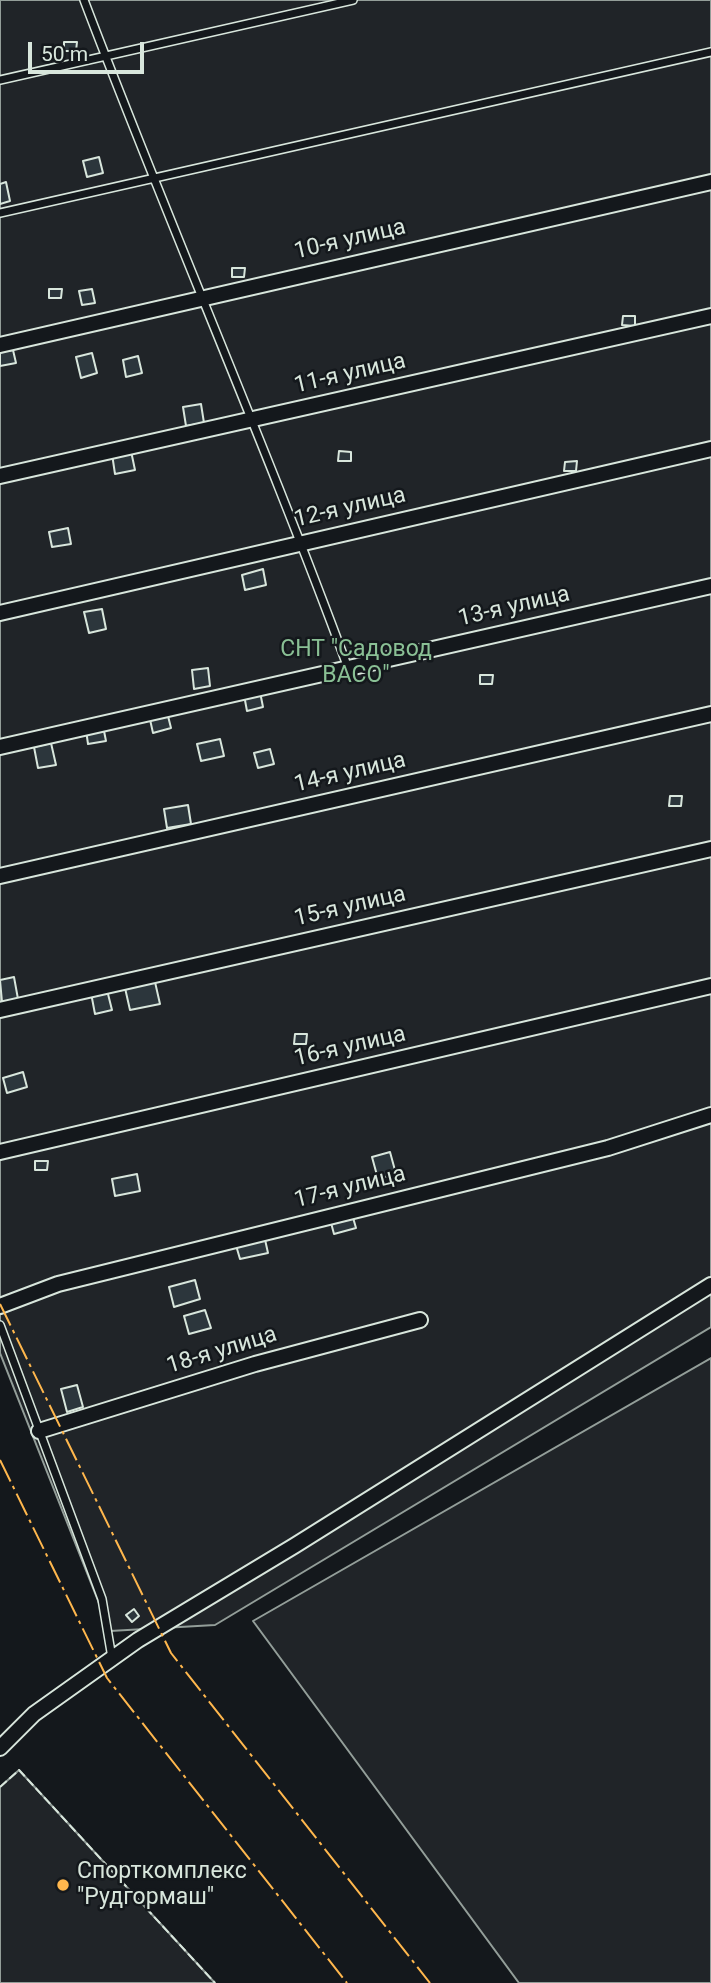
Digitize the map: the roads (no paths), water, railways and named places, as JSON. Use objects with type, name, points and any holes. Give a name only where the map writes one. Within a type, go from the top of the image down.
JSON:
[{"type":"street","name":"10-я улица","points":[[0,345],[711,182]]},
{"type":"street","name":"11-я улица","points":[[0,476],[711,316]]},
{"type":"street","name":"12-я улица","points":[[0,613],[711,449]]},
{"type":"street","name":"13-я улица","points":[[0,747],[711,586]]},
{"type":"street","name":"14-я улица","points":[[0,876],[711,714]]},
{"type":"street","name":"15-я улица","points":[[0,1010],[711,849]]},
{"type":"street","name":"16-я улица","points":[[0,1153],[711,986]]},
{"type":"street","name":"17-я улица","points":[[0,1306],[58,1284],[608,1149],[711,1115]]},
{"type":"street","points":[[0,1748],[34,1714],[138,1640],[294,1546],[711,1284]]},
{"type":"street","name":"18-я улица","points":[[39,1431],[255,1364],[420,1320]]},
{"type":"lane","points":[[83,0],[201,298],[302,542],[348,668]]},
{"type":"lane","points":[[0,80],[353,0]]},
{"type":"lane","points":[[0,213],[711,52]]},
{"type":"lane","points":[[0,1325],[102,1599],[112,1658]]},
{"type":"place","name":"Спорткомплекс \"Рудгормаш\"","points":[[63,1885]]},
{"type":"park label","name":"СНТ \"Садовод ВАСО\"","points":[[356,663]]}]
